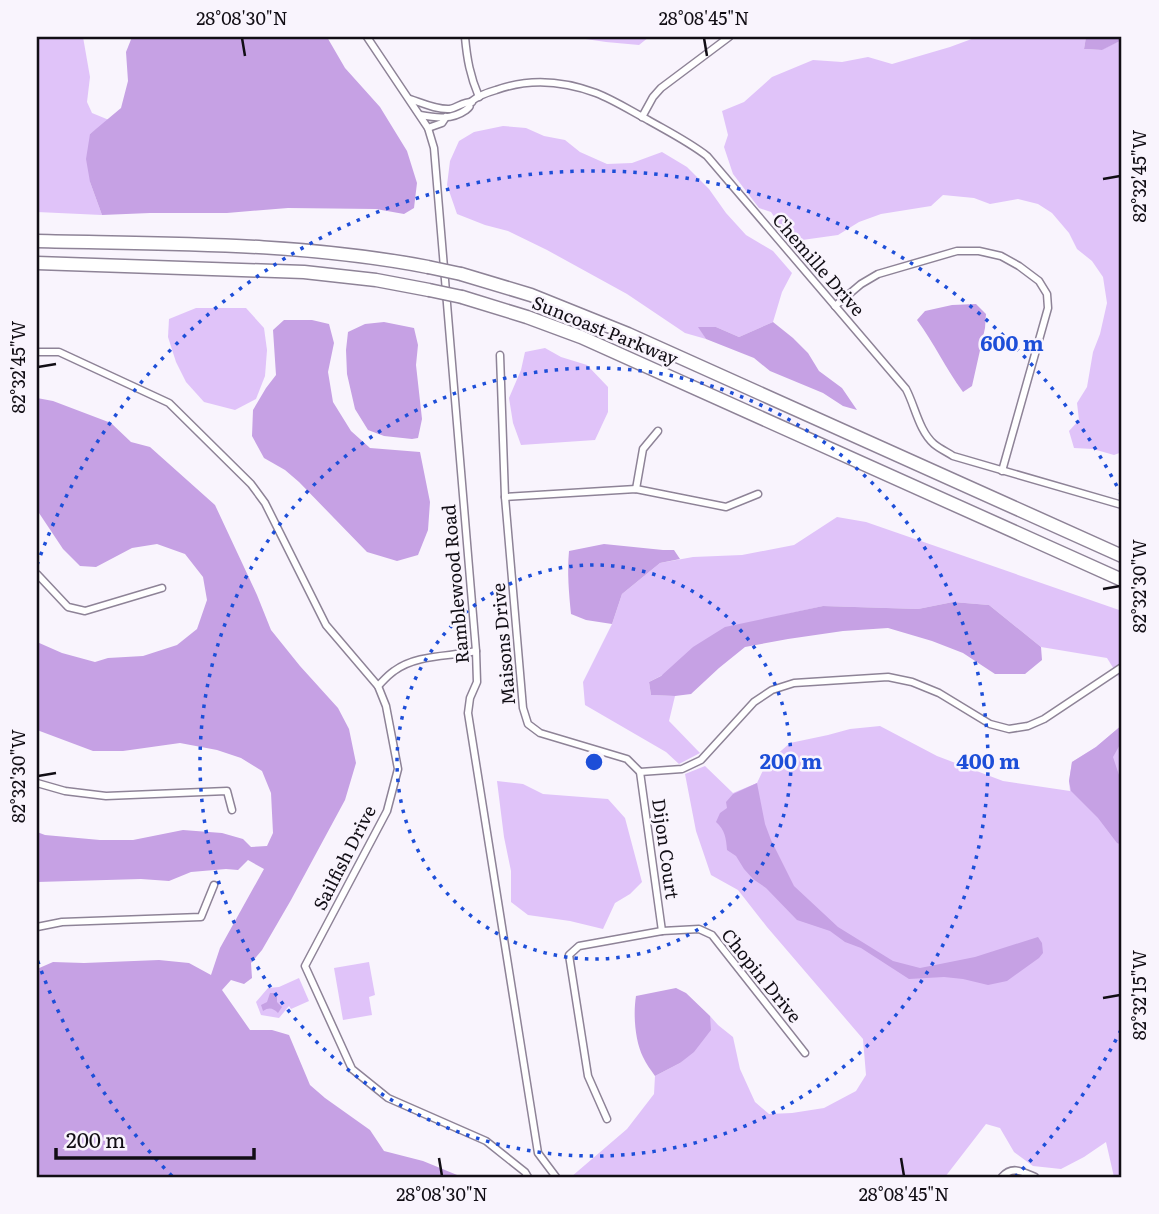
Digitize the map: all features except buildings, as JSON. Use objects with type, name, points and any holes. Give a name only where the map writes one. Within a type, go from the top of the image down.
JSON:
[{"type":"highway","name":"Suncoast Parkway","points":[[37,241],[313,251],[390,260],[461,274],[531,295],[617,329],[1122,556]]},
{"type":"highway","name":"Suncoast Parkway","points":[[37,263],[304,272],[363,278],[462,298],[527,317],[581,337],[1122,580]]},
{"type":"street","name":"Ramblewood Road","points":[[367,37],[428,128],[434,148],[476,651],[477,682],[470,698],[468,713],[538,1153],[556,1177]]},
{"type":"street","points":[[465,37],[469,69],[479,97]]},
{"type":"street","points":[[642,117],[661,88],[729,37]]},
{"type":"street","name":"Chemille Drive","points":[[428,128],[442,123],[447,117],[468,108],[479,97],[498,89],[539,82],[559,83],[597,93],[642,117],[707,156],[906,388],[922,428],[933,443],[953,456],[1122,505]]},
{"type":"street","points":[[409,99],[445,109],[447,117],[420,115]]},
{"type":"street","name":"Chemille Drive","points":[[445,109],[472,102]]},
{"type":"street","points":[[835,306],[861,284],[878,274],[957,251],[979,251],[1001,256],[1039,281],[1047,294],[1048,308],[1003,471]]},
{"type":"street","name":"Sailfish Drive","points":[[37,352],[59,352],[169,403],[251,484],[265,503],[326,625],[378,686],[386,706],[398,769],[387,811],[305,966],[352,1069],[388,1098],[486,1141],[528,1177]]},
{"type":"street","name":"Maisons Drive","points":[[500,355],[505,497],[523,708],[528,724],[540,733],[627,759],[640,772]]},
{"type":"street","points":[[636,489],[643,449],[658,431]]},
{"type":"street","points":[[505,497],[636,489],[726,507],[758,494]]},
{"type":"street","points":[[37,574],[68,607],[85,611],[162,588]]},
{"type":"street","points":[[378,686],[394,670],[408,663],[476,651]]},
{"type":"street","points":[[640,772],[682,769],[701,760],[754,702],[772,690],[794,683],[888,677],[912,682],[939,693],[990,724],[1009,729],[1028,726],[1044,719],[1122,667]]},
{"type":"street","name":"Dijon Court","points":[[640,772],[662,931]]},
{"type":"street","points":[[37,783],[65,791],[106,796],[227,791],[232,810]]},
{"type":"street","points":[[37,927],[62,922],[201,918],[214,885]]},
{"type":"street","name":"Chopin Drive","points":[[607,1118],[588,1076],[569,956],[579,946],[662,931],[699,929],[712,935],[805,1053]]},
{"type":"street","points":[[1002,1177],[1010,1170],[1018,1170],[1035,1177]]},
{"type":"shaded area","points":[[37,37],[83,37],[90,77],[87,102],[92,113],[109,120],[90,134],[90,182],[102,215],[37,212]]},
{"type":"shaded area","points":[[132,37],[327,37],[345,68],[380,107],[407,151],[417,183],[414,208],[404,214],[376,209],[288,208],[227,213],[102,215],[90,182],[86,159],[90,134],[121,108],[128,81],[126,52]]},
{"type":"shaded area","points":[[572,37],[649,37],[639,45]]},
{"type":"shaded area","points":[[977,37],[1086,37],[1084,49],[1101,50],[1122,40],[1122,452],[1114,455],[1093,449],[1074,448],[1069,431],[1079,420],[1077,403],[1087,387],[1093,352],[1107,303],[1103,277],[1092,261],[1077,249],[1069,233],[1052,213],[1038,204],[1018,199],[990,204],[974,198],[943,195],[931,206],[881,214],[859,222],[838,235],[795,241],[783,230],[771,212],[759,208],[733,174],[724,147],[728,135],[722,111],[744,102],[772,77],[813,60],[842,62],[868,57],[892,64]]},
{"type":"shaded area","points":[[1086,37],[1122,37],[1122,40],[1102,50],[1084,49]]},
{"type":"shaded area","points":[[503,126],[526,128],[544,136],[565,140],[580,152],[607,164],[632,163],[662,152],[687,167],[709,189],[746,235],[773,251],[792,273],[782,292],[773,322],[739,337],[716,327],[699,327],[706,339],[685,333],[627,294],[547,250],[508,231],[457,214],[447,185],[450,161],[459,141],[474,132]]},
{"type":"shaded area","points":[[976,304],[986,314],[985,328],[972,386],[963,392],[917,320],[925,311],[952,305]]},
{"type":"shaded area","points":[[196,308],[246,308],[264,328],[267,350],[265,376],[256,399],[235,410],[204,402],[186,382],[176,362],[168,337],[169,319]]},
{"type":"shaded area","points":[[284,320],[312,320],[329,324],[334,343],[328,372],[333,402],[351,431],[370,448],[420,452],[430,502],[428,530],[418,555],[397,561],[367,552],[299,482],[264,458],[252,436],[253,410],[276,375],[273,330]]},
{"type":"shaded area","points":[[384,322],[414,328],[418,345],[416,365],[422,419],[418,438],[384,436],[368,430],[355,409],[347,374],[348,332],[365,324]]},
{"type":"shaded area","points":[[773,322],[808,353],[819,371],[842,388],[857,410],[770,371],[754,358],[706,339],[698,327],[716,327],[739,337]]},
{"type":"shaded area","points":[[545,348],[561,357],[587,365],[608,387],[608,412],[595,440],[521,445],[513,423],[509,398],[521,370],[525,352]]},
{"type":"shaded area","points":[[37,398],[53,401],[111,423],[131,442],[150,447],[215,505],[271,630],[338,708],[349,729],[356,763],[345,800],[291,900],[262,950],[251,963],[252,978],[244,984],[231,980],[222,990],[250,1030],[272,1030],[289,1035],[310,1085],[370,1130],[384,1151],[423,1161],[462,1177],[37,1177],[37,969],[53,962],[159,960],[189,963],[211,975],[220,948],[264,869],[248,860],[238,870],[191,872],[169,881],[141,879],[37,882],[37,832],[100,840],[133,840],[183,830],[222,833],[243,839],[251,847],[267,846],[273,833],[271,793],[262,771],[241,758],[180,743],[123,751],[93,751],[37,730],[37,642],[62,653],[95,662],[108,658],[143,656],[177,645],[197,629],[207,600],[203,577],[185,554],[157,544],[132,548],[96,567],[80,566],[63,549],[37,510]]},
{"type":"shaded area","points":[[837,517],[866,522],[1122,611],[1122,682],[1107,658],[1041,647],[989,605],[953,602],[918,609],[823,606],[774,617],[649,682],[651,695],[675,696],[669,721],[700,753],[679,764],[666,752],[585,705],[583,682],[612,624],[622,594],[660,563],[693,557],[742,555],[794,545]]},
{"type":"shaded area","points":[[604,544],[674,550],[680,559],[660,563],[622,594],[612,624],[586,620],[571,614],[569,551]]},
{"type":"shaded area","points":[[953,602],[989,605],[1041,647],[1042,660],[1025,674],[995,674],[963,653],[888,628],[843,631],[745,647],[691,694],[651,695],[649,682],[661,676],[693,647],[725,627],[823,606],[918,609]]},
{"type":"shaded area","points":[[1122,725],[1122,1177],[1114,1177],[1106,1142],[1061,1169],[1033,1166],[1014,1152],[1000,1128],[986,1124],[945,1177],[571,1177],[627,1129],[654,1094],[655,1076],[680,1063],[710,1030],[710,1016],[733,1037],[740,1069],[755,1102],[769,1114],[824,1108],[856,1091],[866,1075],[863,1039],[738,890],[711,875],[696,831],[685,774],[705,766],[733,793],[757,783],[766,764],[790,743],[850,729],[880,726],[937,756],[1003,781],[1070,791],[1072,762],[1096,747]]},
{"type":"shaded area","points":[[1122,725],[1122,741],[1113,757],[1122,784],[1122,845],[1117,843],[1098,818],[1071,791],[1069,781],[1072,762],[1096,747]]},
{"type":"shaded area","points":[[497,781],[523,784],[543,794],[608,799],[625,818],[642,882],[630,894],[615,903],[603,929],[528,915],[511,902],[511,871]]},
{"type":"shaded area","points":[[757,783],[765,824],[794,886],[838,927],[893,961],[920,968],[975,957],[1038,937],[1043,953],[1007,981],[988,985],[944,977],[909,979],[830,931],[797,920],[766,888],[753,879],[736,856],[727,850],[725,834],[716,822],[720,813],[727,808],[726,802],[733,794]]},
{"type":"shaded area","points":[[369,962],[375,995],[369,997],[372,1015],[343,1020],[334,968]]},
{"type":"shaded area","points":[[299,978],[309,1001],[291,1009],[289,1006],[279,1018],[261,1015],[256,1002],[268,988],[279,987]]},
{"type":"shaded area","points":[[676,988],[686,993],[710,1016],[711,1030],[694,1052],[655,1076],[644,1060],[636,1035],[636,996]]},
{"type":"shaded area","points":[[270,993],[277,993],[277,1002],[282,1007],[278,1013],[271,1009],[263,1011],[261,1005],[267,1002]]}]
